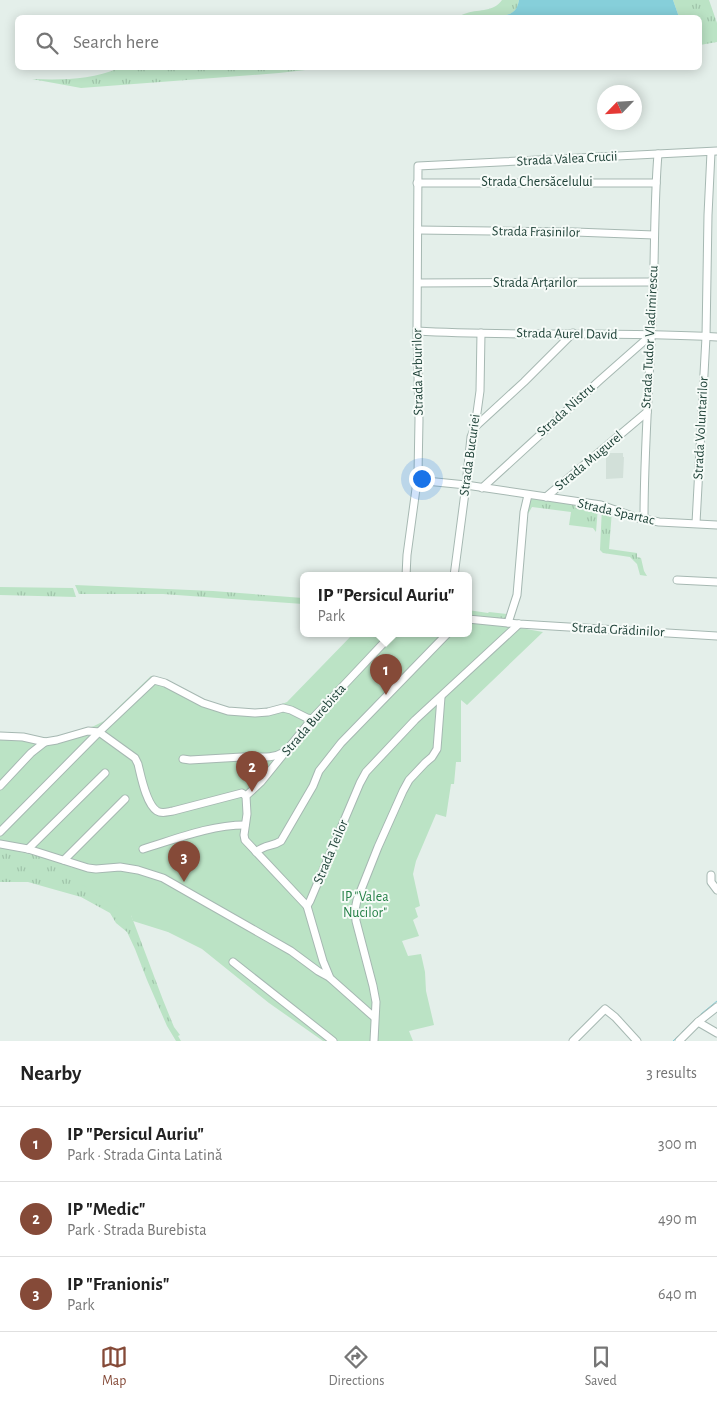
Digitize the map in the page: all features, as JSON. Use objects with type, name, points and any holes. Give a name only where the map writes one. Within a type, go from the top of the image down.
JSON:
[{"type":"street","name":"Strada Valea Crucii","points":[[418,166],[714,152]]},
{"type":"street","name":"Strada Voluntarilor","points":[[696,523],[706,337],[708,234],[714,152]]},
{"type":"street","name":"Strada Tudor Vladimirescu","points":[[644,519],[658,154]]},
{"type":"street","name":"Strada Arburilor","points":[[406,572],[418,474],[418,166]]},
{"type":"street","name":"Strada Chersăcelului","points":[[418,183],[656,183]]},
{"type":"street","name":"Strada Frasinilor","points":[[418,230],[654,235]]},
{"type":"street","name":"Strada Arțarilor","points":[[418,283],[653,282]]},
{"type":"street","name":"Strada Aurel David","points":[[417,331],[717,337]]},
{"type":"street","name":"Strada Bucuriei","points":[[455,572],[471,437],[475,426],[480,391],[481,333]]},
{"type":"street","points":[[475,426],[536,371],[573,333]]},
{"type":"street","name":"Strada Nistru","points":[[482,488],[651,335]]},
{"type":"street","name":"Strada Mugurel","points":[[416,480],[466,485],[546,497],[647,412]]},
{"type":"street","points":[[508,623],[517,595],[524,512],[528,495]]},
{"type":"street","name":"Strada Spartac","points":[[546,497],[601,505],[659,522],[717,524]]},
{"type":"street","points":[[676,580],[717,582]]},
{"type":"street","name":"Strada Grădinilor","points":[[472,619],[717,636]]},
{"type":"street","name":"Strada Teilor","points":[[307,906],[363,776],[405,730],[519,624]]},
{"type":"street","name":"Strada Burebista","points":[[246,796],[261,782],[312,719],[389,637]]},
{"type":"street","points":[[256,852],[267,845],[281,841],[325,762],[341,743],[445,637]]},
{"type":"street","points":[[0,832],[99,732],[148,684],[155,680],[165,683],[203,703],[228,710],[256,713],[283,708],[312,719]]},
{"type":"street","points":[[376,1040],[374,1017],[376,1009],[373,986],[356,921],[355,910],[357,900],[378,847],[408,780],[438,749],[441,697]]},
{"type":"street","points":[[0,736],[23,737],[45,742],[88,731],[99,732],[135,758],[150,802],[155,810],[159,812],[173,811],[242,793],[246,796],[245,840],[307,906],[330,978]]},
{"type":"street","points":[[0,786],[31,753],[45,742]]},
{"type":"street","points":[[183,759],[272,757],[287,751]]},
{"type":"street","points":[[272,757],[277,763]]},
{"type":"street","points":[[28,850],[105,773]]},
{"type":"street","points":[[64,860],[125,799]]},
{"type":"street","points":[[142,849],[208,829],[245,825]]},
{"type":"street","points":[[0,844],[28,850],[88,868],[120,867],[138,870],[163,878],[291,951],[330,978],[374,1017]]},
{"type":"street","points":[[711,874],[711,882],[717,890]]},
{"type":"street","points":[[233,962],[334,1041]]},
{"type":"street","points":[[679,1041],[717,1007]]},
{"type":"street","points":[[573,1041],[604,1009],[615,1016],[637,1041]]},
{"type":"street","points":[[698,1022],[717,1033]]},
{"type":"shaded area","points":[[606,453],[623,453],[623,478],[606,479]]},
{"type":"green space","points":[[502,0],[519,0],[518,6],[513,12],[506,15],[462,15],[495,7]]},
{"type":"green space","points":[[673,0],[709,0],[717,23],[717,42],[702,45],[702,15],[678,15]]},
{"type":"green space","points":[[114,70],[305,70],[81,88],[32,79],[87,77]]},
{"type":"green space","points":[[532,498],[598,507],[596,532],[593,528],[569,525],[571,512],[532,507],[528,514],[523,563],[521,555],[529,500]]},
{"type":"green space","points":[[602,507],[612,511],[609,549],[637,553],[637,557],[641,558],[647,576],[640,575],[637,564],[630,557],[603,553],[600,550]]},
{"type":"green space","points":[[75,585],[213,591],[300,598],[300,604],[163,594],[79,594]]},
{"type":"green space","points":[[0,587],[73,588],[76,597],[0,595]]},
{"type":"green space","points":[[511,600],[513,601],[506,621],[472,618],[472,611],[507,614]]},
{"type":"green space","name":"IP \"Valea Nucilor\"","points":[[472,622],[504,625],[543,632],[467,705],[461,700],[461,762],[456,762],[454,784],[451,784],[446,817],[436,814],[416,861],[413,874],[420,906],[415,908],[418,917],[413,920],[419,936],[402,941],[408,956],[421,954],[425,972],[426,991],[434,1025],[409,1031],[413,1041],[323,1041],[269,1003],[202,949],[168,932],[133,921],[130,912],[121,909],[81,884],[77,880],[73,868],[57,861],[0,847],[0,734],[46,739],[61,737],[94,726],[104,721],[151,676],[167,681],[190,695],[226,708],[238,710],[263,709],[287,702],[350,637],[472,637]]},
{"type":"green space","points":[[0,847],[57,861],[73,868],[205,948],[131,915],[163,1000],[181,1041],[176,1041],[167,1026],[127,932],[116,923],[110,913],[81,897],[28,882],[0,882]]},
{"type":"water","points":[[519,0],[673,0],[678,15],[508,15],[517,7]]},
{"type":"waterway","points":[[701,1014],[717,1001]]},
{"type":"waterway","points":[[682,1032],[692,1023]]},
{"type":"waterway","points":[[673,1041],[678,1036]]},
{"type":"place","name":"IP \"Persicul Auriu\"","points":[[386,695]]},
{"type":"place","name":"IP \"Medic\"","points":[[252,792]]},
{"type":"place","name":"IP \"Franionis\"","points":[[184,882]]}]
